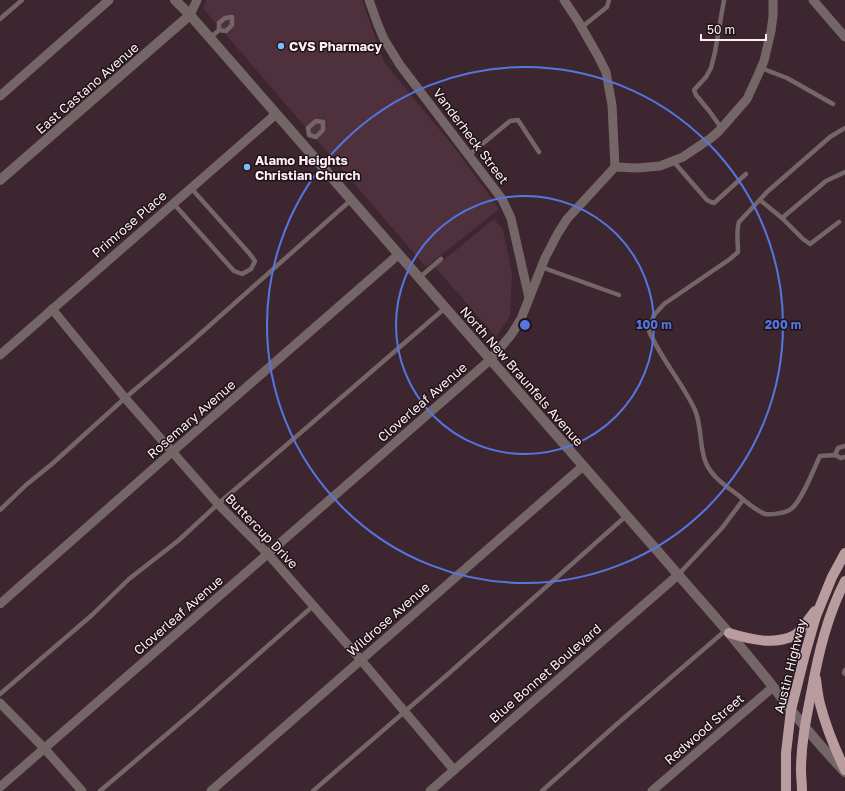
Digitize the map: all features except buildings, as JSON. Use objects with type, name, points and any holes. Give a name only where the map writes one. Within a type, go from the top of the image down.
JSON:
[{"type":"main road","name":"Austin Highway","points":[[786,791],[786,753],[791,710],[804,654],[816,616],[832,578],[845,553]]},
{"type":"main road","name":"Austin Highway","points":[[802,791],[801,769],[804,727],[815,672],[824,636],[838,594],[845,581]]},
{"type":"main road","points":[[727,632],[744,638],[777,641],[795,634],[806,623],[823,600]]},
{"type":"main road","points":[[815,672],[820,704],[835,749],[845,771]]},
{"type":"street","points":[[0,96],[109,0]]},
{"type":"street","name":"North New Braunfels Avenue","points":[[175,0],[190,15],[678,575],[773,687],[804,727],[829,756],[845,771]]},
{"type":"street","points":[[190,15],[197,0]]},
{"type":"street","name":"Vanderheck Street","points":[[370,0],[384,39],[400,65],[502,199],[511,218],[529,298]]},
{"type":"street","points":[[564,0],[582,28],[606,72],[612,105],[615,167],[636,168],[660,166],[683,157],[722,129],[747,99],[764,61],[771,31],[773,0]]},
{"type":"street","points":[[813,0],[845,37]]},
{"type":"street","name":"East Castano Avenue","points":[[0,180],[190,15]]},
{"type":"street","name":"Primrose Place","points":[[0,355],[276,114]]},
{"type":"street","name":"Cloverleaf Avenue","points":[[0,787],[490,360],[515,329],[545,258],[558,233],[615,167]]},
{"type":"street","name":"Rosemary Avenue","points":[[0,604],[399,254]]},
{"type":"street","name":"Buttercup Drive","points":[[52,309],[125,398],[172,452],[218,504],[268,554],[361,660],[454,770]]},
{"type":"street","name":"Wildrose Avenue","points":[[211,791],[582,466]]},
{"type":"street","name":"Blue Bonnet Boulevard","points":[[430,791],[678,575]]},
{"type":"street","name":"Redwood Street","points":[[652,791],[773,687]]},
{"type":"street","points":[[0,702],[82,791]]},
{"type":"lane","points":[[0,19],[22,0]]},
{"type":"lane","points":[[582,28],[606,7],[609,0]]},
{"type":"lane","points":[[722,129],[694,90],[706,77],[711,68],[724,0]]},
{"type":"lane","points":[[210,38],[219,30]]},
{"type":"lane","points":[[761,68],[787,78],[833,104]]},
{"type":"lane","points":[[469,155],[510,120],[518,120],[539,152]]},
{"type":"lane","points":[[845,128],[830,137],[767,192],[739,222],[737,228],[738,252],[664,304],[654,315],[649,331],[654,344],[679,380],[695,411],[700,430],[702,450],[706,463],[715,476],[753,507],[766,514],[779,514],[791,509],[799,499],[820,456],[835,455],[845,458]]},
{"type":"lane","points":[[301,142],[309,135]]},
{"type":"lane","points":[[673,161],[707,200],[714,203],[746,174]]},
{"type":"lane","points":[[782,218],[826,181],[845,172]]},
{"type":"lane","points":[[173,203],[234,271],[242,274],[251,268],[255,261],[191,188]]},
{"type":"lane","points":[[0,510],[26,485],[89,432],[125,398],[191,342],[351,200]]},
{"type":"lane","points":[[760,200],[810,244],[839,222]]},
{"type":"lane","points":[[419,278],[441,259]]},
{"type":"lane","points":[[541,267],[619,295]]},
{"type":"lane","points":[[0,694],[92,615],[129,579],[179,540],[218,504],[445,308]]},
{"type":"lane","points":[[835,455],[838,448],[845,446]]},
{"type":"lane","points":[[678,575],[722,528],[743,500]]},
{"type":"lane","points":[[313,791],[626,516]]},
{"type":"lane","points":[[100,791],[314,606]]},
{"type":"lane","points":[[542,791],[617,724],[727,632]]},
{"type":"lane","points":[[845,670],[845,674]]},
{"type":"shaded area","points":[[206,0],[362,0],[384,62],[457,151],[499,209],[426,267],[203,8]]},
{"type":"shaded area","points":[[494,219],[503,230],[512,274],[510,316],[496,337],[435,267]]},
{"type":"place","name":"CVS Pharmacy","points":[[281,46]]},
{"type":"place","name":"Alamo Heights Christian Church","points":[[247,167]]}]
